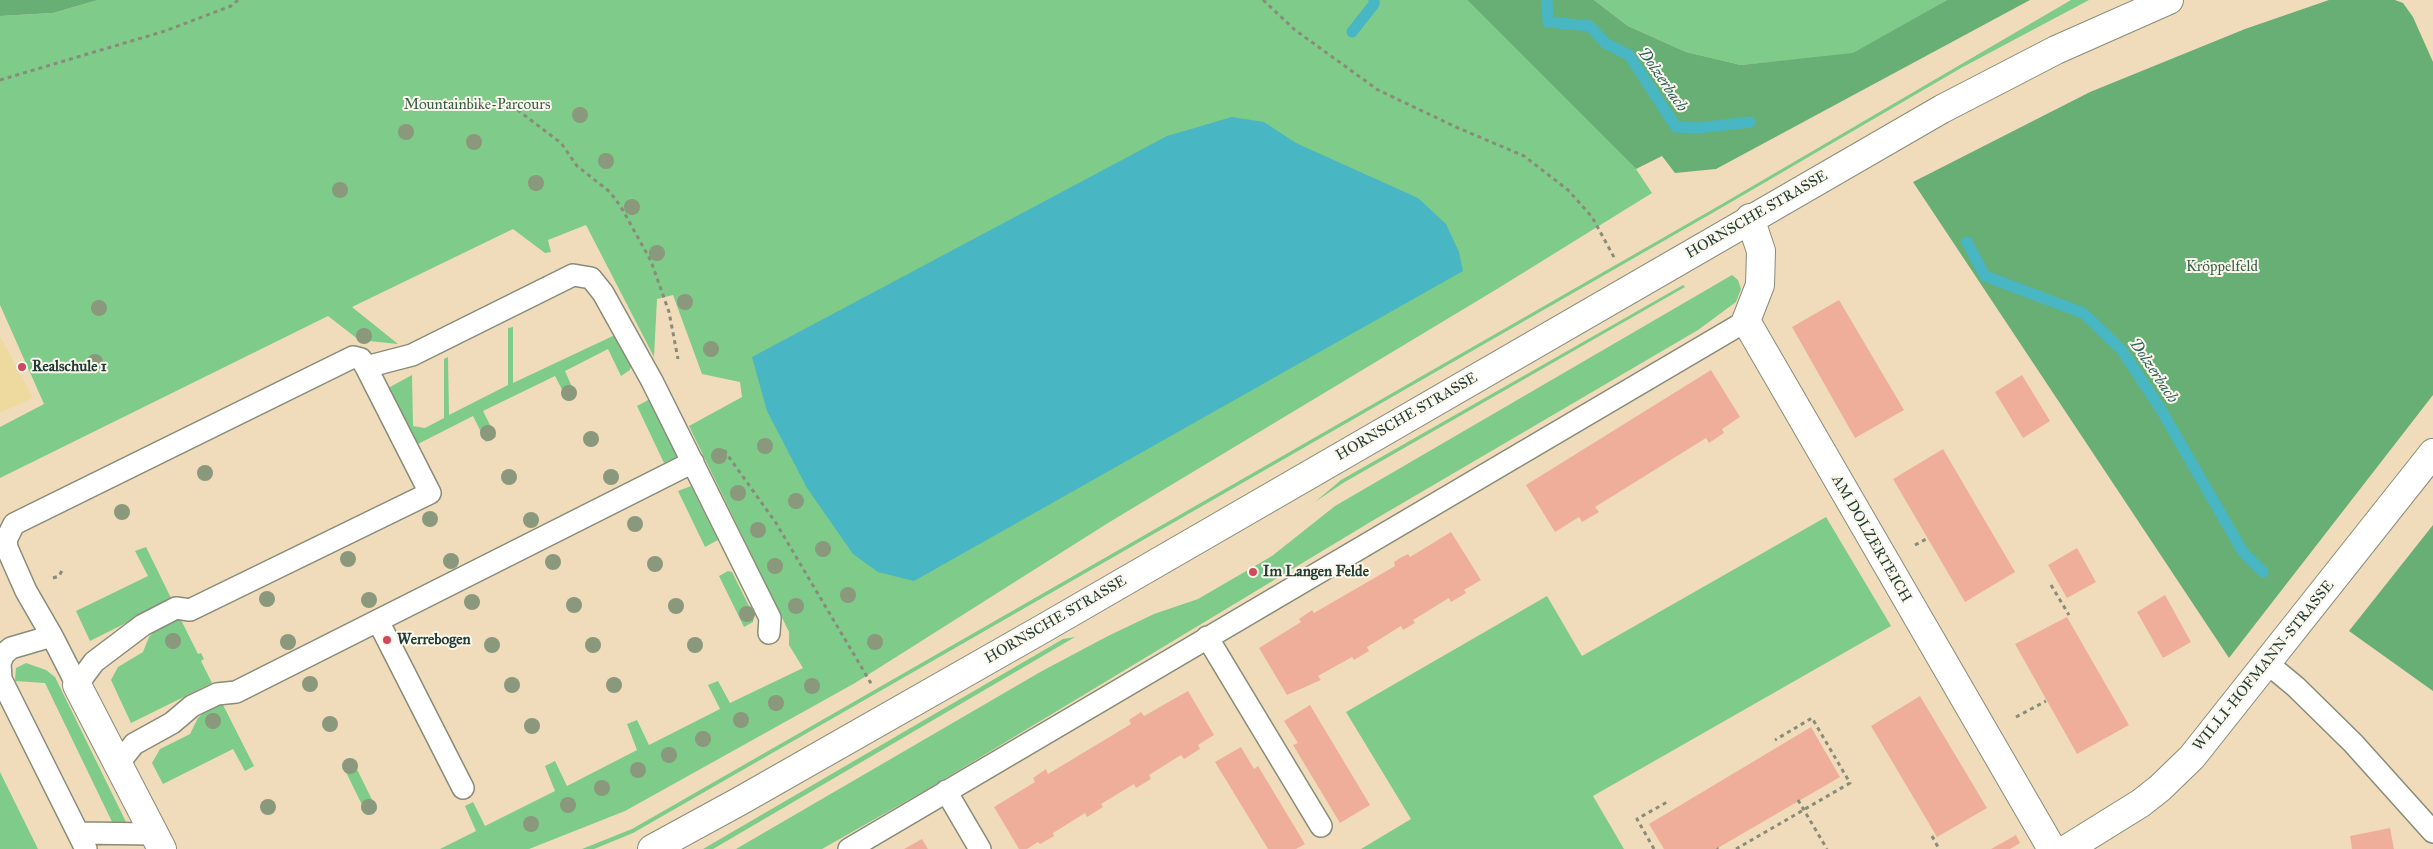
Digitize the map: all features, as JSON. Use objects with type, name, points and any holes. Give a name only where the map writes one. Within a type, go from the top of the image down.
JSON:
[{"type":"main road","name":"HORNSCHE STRASSE","points":[[652,849],[1044,628],[1750,218],[1951,104],[2056,50],[2169,0]]},
{"type":"main road","points":[[1746,320],[1760,285],[1761,251],[1750,218]]},
{"type":"main road","name":"AM DOLZERTEICH","points":[[1746,320],[2052,849]]},
{"type":"main road","name":"WILLI-HOFMANN-STRASSE","points":[[2068,849],[2141,803],[2178,772],[2433,453]]},
{"type":"main road","points":[[77,685],[158,841]]},
{"type":"lane","points":[[366,367],[412,355],[572,275],[591,278],[603,293],[652,381],[693,462],[770,618],[768,633]]},
{"type":"lane","points":[[849,849],[1746,320]]},
{"type":"lane","points":[[352,357],[361,359],[366,367],[430,493],[190,610],[176,608],[136,630],[94,662],[77,685],[26,591],[7,548],[6,540],[14,524],[352,357]]},
{"type":"lane","points":[[118,764],[134,744],[172,723],[192,706],[218,694],[236,692],[693,462]]},
{"type":"lane","points":[[378,621],[463,788]]},
{"type":"lane","points":[[52,636],[11,648],[4,654],[0,663],[1,680],[82,841],[158,841]]},
{"type":"lane","points":[[1207,638],[1321,826]]},
{"type":"lane","points":[[2267,663],[2296,687],[2353,743],[2433,832]]},
{"type":"lane","points":[[946,791],[980,849]]},
{"type":"path","points":[[0,80],[165,31],[232,6],[238,0]]},
{"type":"path","points":[[1263,0],[1295,30],[1378,90],[1456,128],[1524,156],[1568,190],[1592,217],[1630,289]]},
{"type":"path","points":[[511,105],[562,143],[577,166],[610,192],[620,207],[651,261],[669,312],[679,365]]},
{"type":"path","points":[[719,443],[776,523],[872,685]]},
{"type":"path","points":[[59,576],[63,569]]},
{"type":"path","points":[[2051,585],[2069,615]]},
{"type":"path","points":[[1736,849],[1850,783],[1812,718],[1775,740]]},
{"type":"path","points":[[1654,849],[1637,819],[1669,800]]},
{"type":"path","points":[[1798,800],[1827,849]]},
{"type":"path","points":[[1932,836],[1939,849]]},
{"type":"green space","points":[[0,0],[98,0],[53,13],[0,16]]},
{"type":"green space","name":"Mountainbike-Parcours","points":[[98,0],[1467,0],[1636,169],[1652,193],[1497,289],[1108,523],[855,683],[625,811],[529,849],[440,849],[476,831],[465,806],[473,802],[485,826],[555,791],[545,766],[555,761],[567,786],[637,750],[627,724],[637,720],[649,745],[720,709],[708,685],[718,681],[730,703],[803,668],[789,645],[789,632],[689,426],[742,397],[740,382],[702,374],[673,295],[657,299],[654,357],[586,225],[548,240],[551,252],[545,253],[513,229],[352,307],[398,344],[359,340],[328,316],[0,478],[0,427],[44,404],[0,305],[0,16],[53,13]]},
{"type":"green space","points":[[1467,0],[1594,0],[1628,26],[1686,52],[1741,65],[1853,53],[1947,0],[2030,0],[1716,169],[1675,173],[1662,156],[1636,169]]},
{"type":"green space","points":[[1594,0],[1947,0],[1853,54],[1741,65],[1686,52],[1628,26]]},
{"type":"green space","points":[[2071,0],[2089,0],[1961,68],[1721,208],[633,833],[594,849],[582,849],[632,829],[1722,204]]},
{"type":"green space","name":"Kröppelfeld","points":[[2329,0],[2395,0],[2403,3],[2413,17],[2433,62],[2433,395],[2229,658],[1913,182],[2090,92],[2245,29]]},
{"type":"green space","points":[[1732,275],[1738,280],[1741,289],[1736,302],[1698,330],[1372,521],[926,790],[822,849],[736,849],[1042,671],[1154,614],[1198,599],[1272,556],[1335,506]]},
{"type":"green space","points":[[1683,285],[1685,287],[1343,483],[1315,502],[1341,480]]},
{"type":"green space","points":[[513,327],[513,383],[615,335],[631,366],[630,370],[621,376],[608,349],[565,371],[576,396],[568,401],[555,376],[483,411],[496,437],[486,442],[473,416],[416,445],[388,390],[390,387],[412,375],[413,426],[425,428],[444,418],[444,359],[448,357],[449,415],[508,385],[508,328]]},
{"type":"green space","points":[[650,399],[677,457],[664,463],[637,406]]},
{"type":"green space","points":[[691,486],[718,540],[705,547],[678,491]]},
{"type":"green space","points":[[1826,517],[1891,626],[1593,796],[1624,849],[1361,849],[1411,819],[1346,712],[1547,596],[1582,656]]},
{"type":"green space","points":[[2433,525],[2433,691],[2349,631]]},
{"type":"green space","points":[[146,547],[172,600],[90,641],[76,611],[148,576],[135,551]]},
{"type":"green space","points":[[728,571],[732,572],[754,616],[753,622],[744,627],[719,576]]},
{"type":"green space","points":[[180,618],[198,654],[201,653],[204,659],[201,661],[212,683],[131,723],[111,680],[118,667],[143,652],[149,637],[156,630]]},
{"type":"green space","points":[[1075,637],[713,849],[703,849],[1063,639]]},
{"type":"green space","points":[[26,663],[46,670],[55,677],[126,822],[124,825],[114,826],[45,683],[15,681],[16,668]]},
{"type":"green space","points":[[221,701],[254,766],[245,771],[233,749],[163,784],[152,763],[160,749],[190,734],[198,718],[206,710]]},
{"type":"green space","points":[[352,759],[377,810],[367,815],[342,764]]},
{"type":"green space","points":[[0,772],[38,849],[0,849]]},
{"type":"sand","points":[[0,336],[33,398],[0,413]]},
{"type":"water","points":[[1232,117],[1264,122],[1296,143],[1418,198],[1446,224],[1459,252],[1463,271],[914,581],[878,572],[853,554],[807,488],[767,411],[752,357],[1167,136]]},
{"type":"building","points":[[1839,300],[1904,410],[1855,438],[1792,327]]},
{"type":"building","points":[[1711,370],[1740,417],[1722,429],[1724,433],[1709,443],[1706,438],[1595,507],[1599,512],[1582,522],[1579,517],[1555,532],[1526,485]]},
{"type":"building","points":[[2022,375],[2050,421],[2023,438],[1995,392]]},
{"type":"building","points":[[1943,449],[2015,572],[1965,602],[1893,479]]},
{"type":"building","points":[[1451,532],[1481,580],[1464,590],[1466,593],[1451,602],[1449,598],[1413,620],[1415,623],[1403,630],[1401,626],[1367,647],[1369,651],[1354,660],[1352,657],[1318,676],[1321,680],[1287,695],[1259,648],[1301,622],[1299,619],[1312,610],[1314,613],[1395,566],[1394,562],[1400,558],[1408,554],[1410,557]]},
{"type":"building","points":[[2077,548],[2096,582],[2067,598],[2048,565]]},
{"type":"building","points":[[2165,595],[2191,642],[2163,658],[2137,612]]},
{"type":"building","points":[[2067,617],[2129,725],[2077,754],[2015,644]]},
{"type":"building","points":[[1188,691],[1214,735],[1198,745],[1200,749],[1184,759],[1181,755],[1149,775],[1151,779],[1136,788],[1134,784],[1101,804],[1103,807],[1087,817],[1085,813],[1053,833],[1054,836],[1040,844],[1038,842],[1027,849],[1019,849],[994,807],[1035,782],[1033,778],[1046,769],[1048,774],[1131,724],[1129,720],[1141,712],[1144,716]]},
{"type":"building","points":[[1920,696],[1987,808],[1937,837],[1871,726]]},
{"type":"building","points":[[1310,705],[1370,805],[1340,823],[1293,745],[1298,743],[1284,721]]},
{"type":"building","points":[[1811,727],[1840,777],[1716,849],[1664,849],[1649,824]]},
{"type":"building","points":[[1241,747],[1254,769],[1258,766],[1305,844],[1296,849],[1268,849],[1215,762]]},
{"type":"building","points":[[2390,828],[2394,849],[2352,849],[2350,836]]},
{"type":"building","points":[[2016,835],[2020,843],[2010,849],[1991,849]]},
{"type":"building","points":[[922,839],[928,849],[904,849]]},
{"type":"waterway","points":[[1352,32],[1374,4],[1374,0]]},
{"type":"waterway","name":"Dolzerbach","points":[[1547,0],[1548,22],[1590,26],[1605,43],[1629,55],[1676,127],[1698,128],[1750,122]]},
{"type":"waterway","name":"Dolzerbach","points":[[1967,242],[1985,276],[2083,313],[2121,349],[2160,408],[2243,552],[2263,572]]},
{"type":"place","name":"Realschule 1","points":[[22,367]]},
{"type":"place","name":"Im Langen Felde","points":[[1253,572]]},
{"type":"place","name":"Werrebogen","points":[[387,640]]}]
